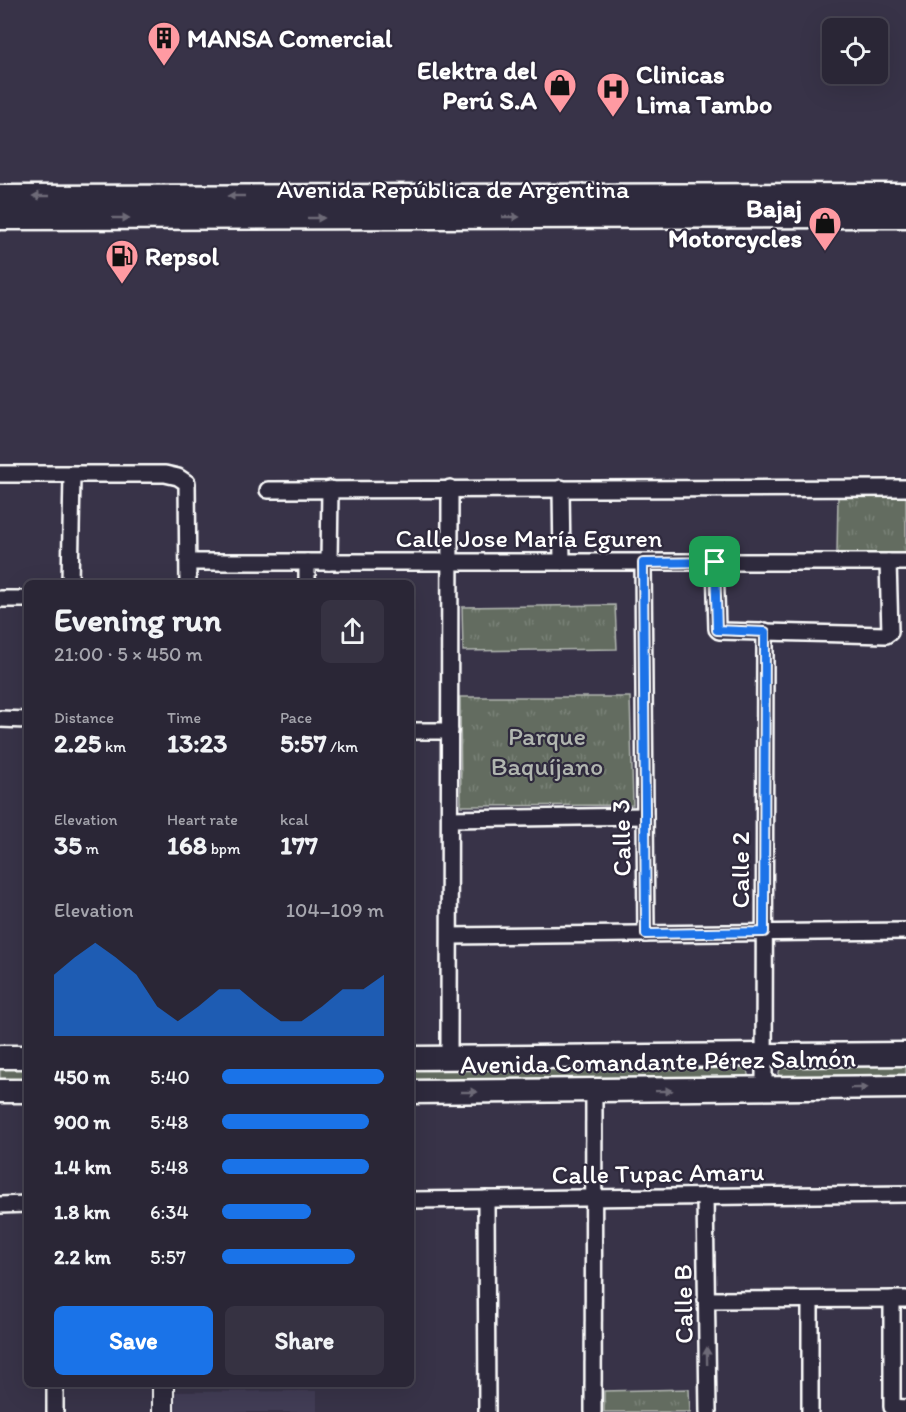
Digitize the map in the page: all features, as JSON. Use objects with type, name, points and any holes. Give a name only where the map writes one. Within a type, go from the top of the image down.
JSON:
[{"type":"main road","name":"Avenida República de Argentina","points":[[0,196],[906,195]]},
{"type":"main road","name":"Avenida República de Argentina","points":[[0,218],[906,216]]},
{"type":"main road","name":"Avenida Comandante Pérez Salmón","points":[[414,1058],[906,1054]]},
{"type":"main road","points":[[0,1057],[24,1057]]},
{"type":"main road","name":"Avenida Comandante Pérez Salmón","points":[[414,1092],[594,1092],[906,1087]]},
{"type":"main road","points":[[0,1091],[24,1091]]},
{"type":"street","points":[[0,474],[165,474],[178,477],[187,483],[188,580]]},
{"type":"street","points":[[70,580],[72,475]]},
{"type":"street","points":[[561,488],[562,562]]},
{"type":"street","points":[[268,490],[906,488]]},
{"type":"street","points":[[329,562],[330,489]]},
{"type":"street","points":[[449,1057],[450,489]]},
{"type":"street","name":"Calle Jose María Eguren","points":[[189,562],[906,562]]},
{"type":"street","points":[[307,562],[307,580]]},
{"type":"street","points":[[715,562],[717,630],[889,634],[888,562]]},
{"type":"street","name":"Calle 3","points":[[643,563],[646,934]]},
{"type":"street","points":[[0,599],[24,599]]},
{"type":"street","name":"Calle 2","points":[[764,1089],[765,632]]},
{"type":"street","points":[[0,719],[24,720]]},
{"type":"street","points":[[414,731],[450,731]]},
{"type":"street","points":[[450,819],[645,816]]},
{"type":"street","points":[[450,936],[906,931]]},
{"type":"street","points":[[593,1412],[594,1092]]},
{"type":"street","name":"Calle Tupac Amaru","points":[[414,1200],[906,1194]]},
{"type":"street","name":"Calle B","points":[[705,1196],[708,1412]]},
{"type":"street","points":[[486,1199],[487,1412]]},
{"type":"street","points":[[0,1205],[24,1204]]},
{"type":"street","points":[[706,1300],[899,1299],[892,1407],[906,1408]]},
{"type":"street","points":[[810,1300],[810,1412]]},
{"type":"street","points":[[55,1387],[55,1412]]},
{"type":"street","points":[[163,1387],[163,1412]]},
{"type":"shaded area","points":[[317,1391],[317,1412],[173,1412],[173,1392]]},
{"type":"green space","points":[[838,496],[906,497],[906,555],[837,554]]},
{"type":"green space","points":[[615,605],[617,649],[463,651],[462,607]]},
{"type":"green space","name":"Parque Baquíjano","points":[[460,697],[630,697],[633,805],[461,806]]},
{"type":"green space","points":[[906,1063],[906,1085],[778,1078],[780,1068],[790,1064]]},
{"type":"green space","points":[[0,1064],[24,1065],[24,1084],[0,1084]]},
{"type":"green space","points":[[739,1065],[748,1071],[750,1078],[414,1089],[414,1069]]},
{"type":"green space","points":[[689,1389],[690,1412],[604,1412],[604,1391]]},
{"type":"place","name":"MANSA Comercial","points":[[164,67]]},
{"type":"place","name":"Elektra del Perú S.A","points":[[560,114]]},
{"type":"place","name":"Clinicas Lima Tambo","points":[[613,118]]},
{"type":"place","name":"Bajaj Motorcycles","points":[[825,252]]},
{"type":"place","name":"Repsol","points":[[122,285]]},
{"type":"route","points":[[715,562],[717,630],[765,632],[764,932],[646,934],[643,563],[715,562]]}]
